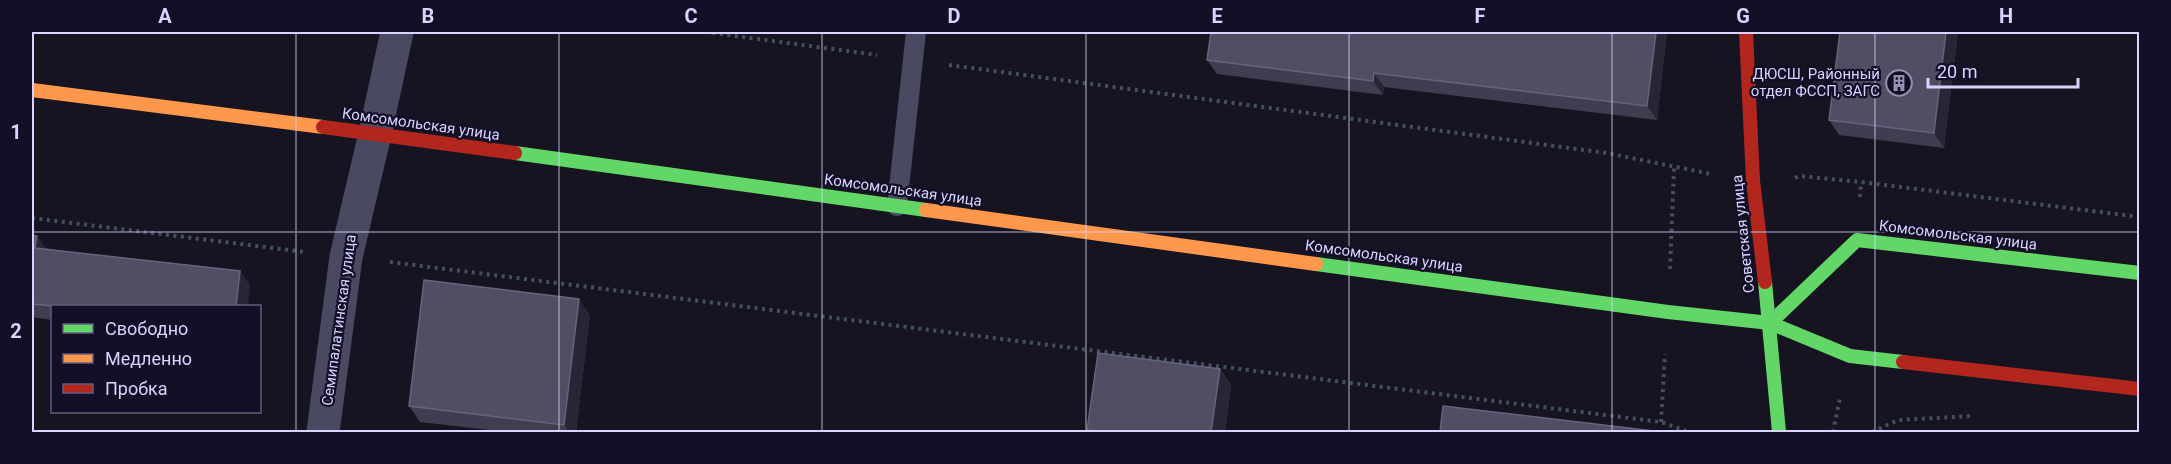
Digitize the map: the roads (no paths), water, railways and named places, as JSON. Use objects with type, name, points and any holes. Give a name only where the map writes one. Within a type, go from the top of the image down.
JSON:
[{"type":"main road","name":"Советская улица","points":[[1746,32],[1753,182],[1770,323],[1779,432]]},
{"type":"main road","name":"Комсомольская улица","points":[[32,90],[375,134],[1668,312],[1770,323],[1850,356],[2139,389]]},
{"type":"main road","name":"Комсомольская улица","points":[[1770,323],[1857,240],[2139,273]]},
{"type":"street","name":"Семипалатинская улица","points":[[323,432],[345,257],[397,32]]},
{"type":"lane","points":[[897,206],[916,32]]},
{"type":"place","name":"ДЮСШ, Районный отдел ФССП, ЗАГС","points":[[1899,83]]}]
